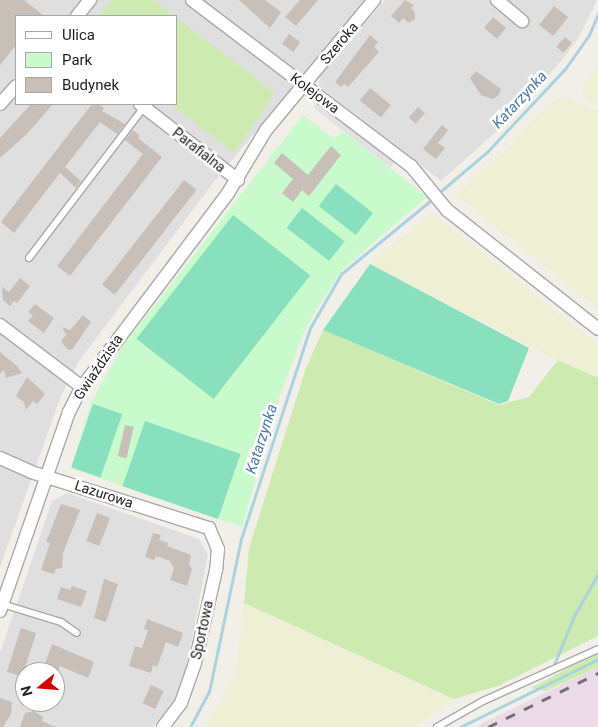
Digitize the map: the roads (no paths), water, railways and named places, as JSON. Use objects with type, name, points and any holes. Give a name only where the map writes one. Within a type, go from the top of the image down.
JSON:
[{"type":"street","points":[[78,15],[90,0]]},
{"type":"street","name":"Kolejowa","points":[[192,0],[411,166],[447,210],[598,329]]},
{"type":"street","name":"Szeroka","points":[[303,85],[374,0]]},
{"type":"street","points":[[496,0],[522,21]]},
{"type":"street","name":"Parafialna","points":[[142,106],[238,180],[266,130],[303,85]]},
{"type":"street","points":[[0,104],[15,87]]},
{"type":"street","name":"Gwiaździsta","points":[[1,608],[47,476],[82,387],[238,180]]},
{"type":"street","points":[[0,325],[82,387]]},
{"type":"street","name":"Lazurowa","points":[[0,458],[47,476],[209,528]]},
{"type":"street","name":"Sportowa","points":[[163,727],[181,703],[195,663],[216,570],[218,549],[209,528]]},
{"type":"lane","points":[[29,258],[142,106]]},
{"type":"lane","points":[[1,608],[61,622],[76,634]]},
{"type":"lane","points":[[437,727],[483,701],[598,650]]},
{"type":"waterway","name":"Katarzynka","points":[[442,190],[487,152],[565,69],[589,35],[598,14]]},
{"type":"waterway","name":"Katarzynka","points":[[190,727],[209,692],[241,539],[310,328],[341,274],[430,201]]},
{"type":"waterway","points":[[553,667],[574,616],[598,574]]},
{"type":"waterway","points":[[460,727],[598,659]]},
{"type":"railway","points":[[488,727],[598,673]]}]
